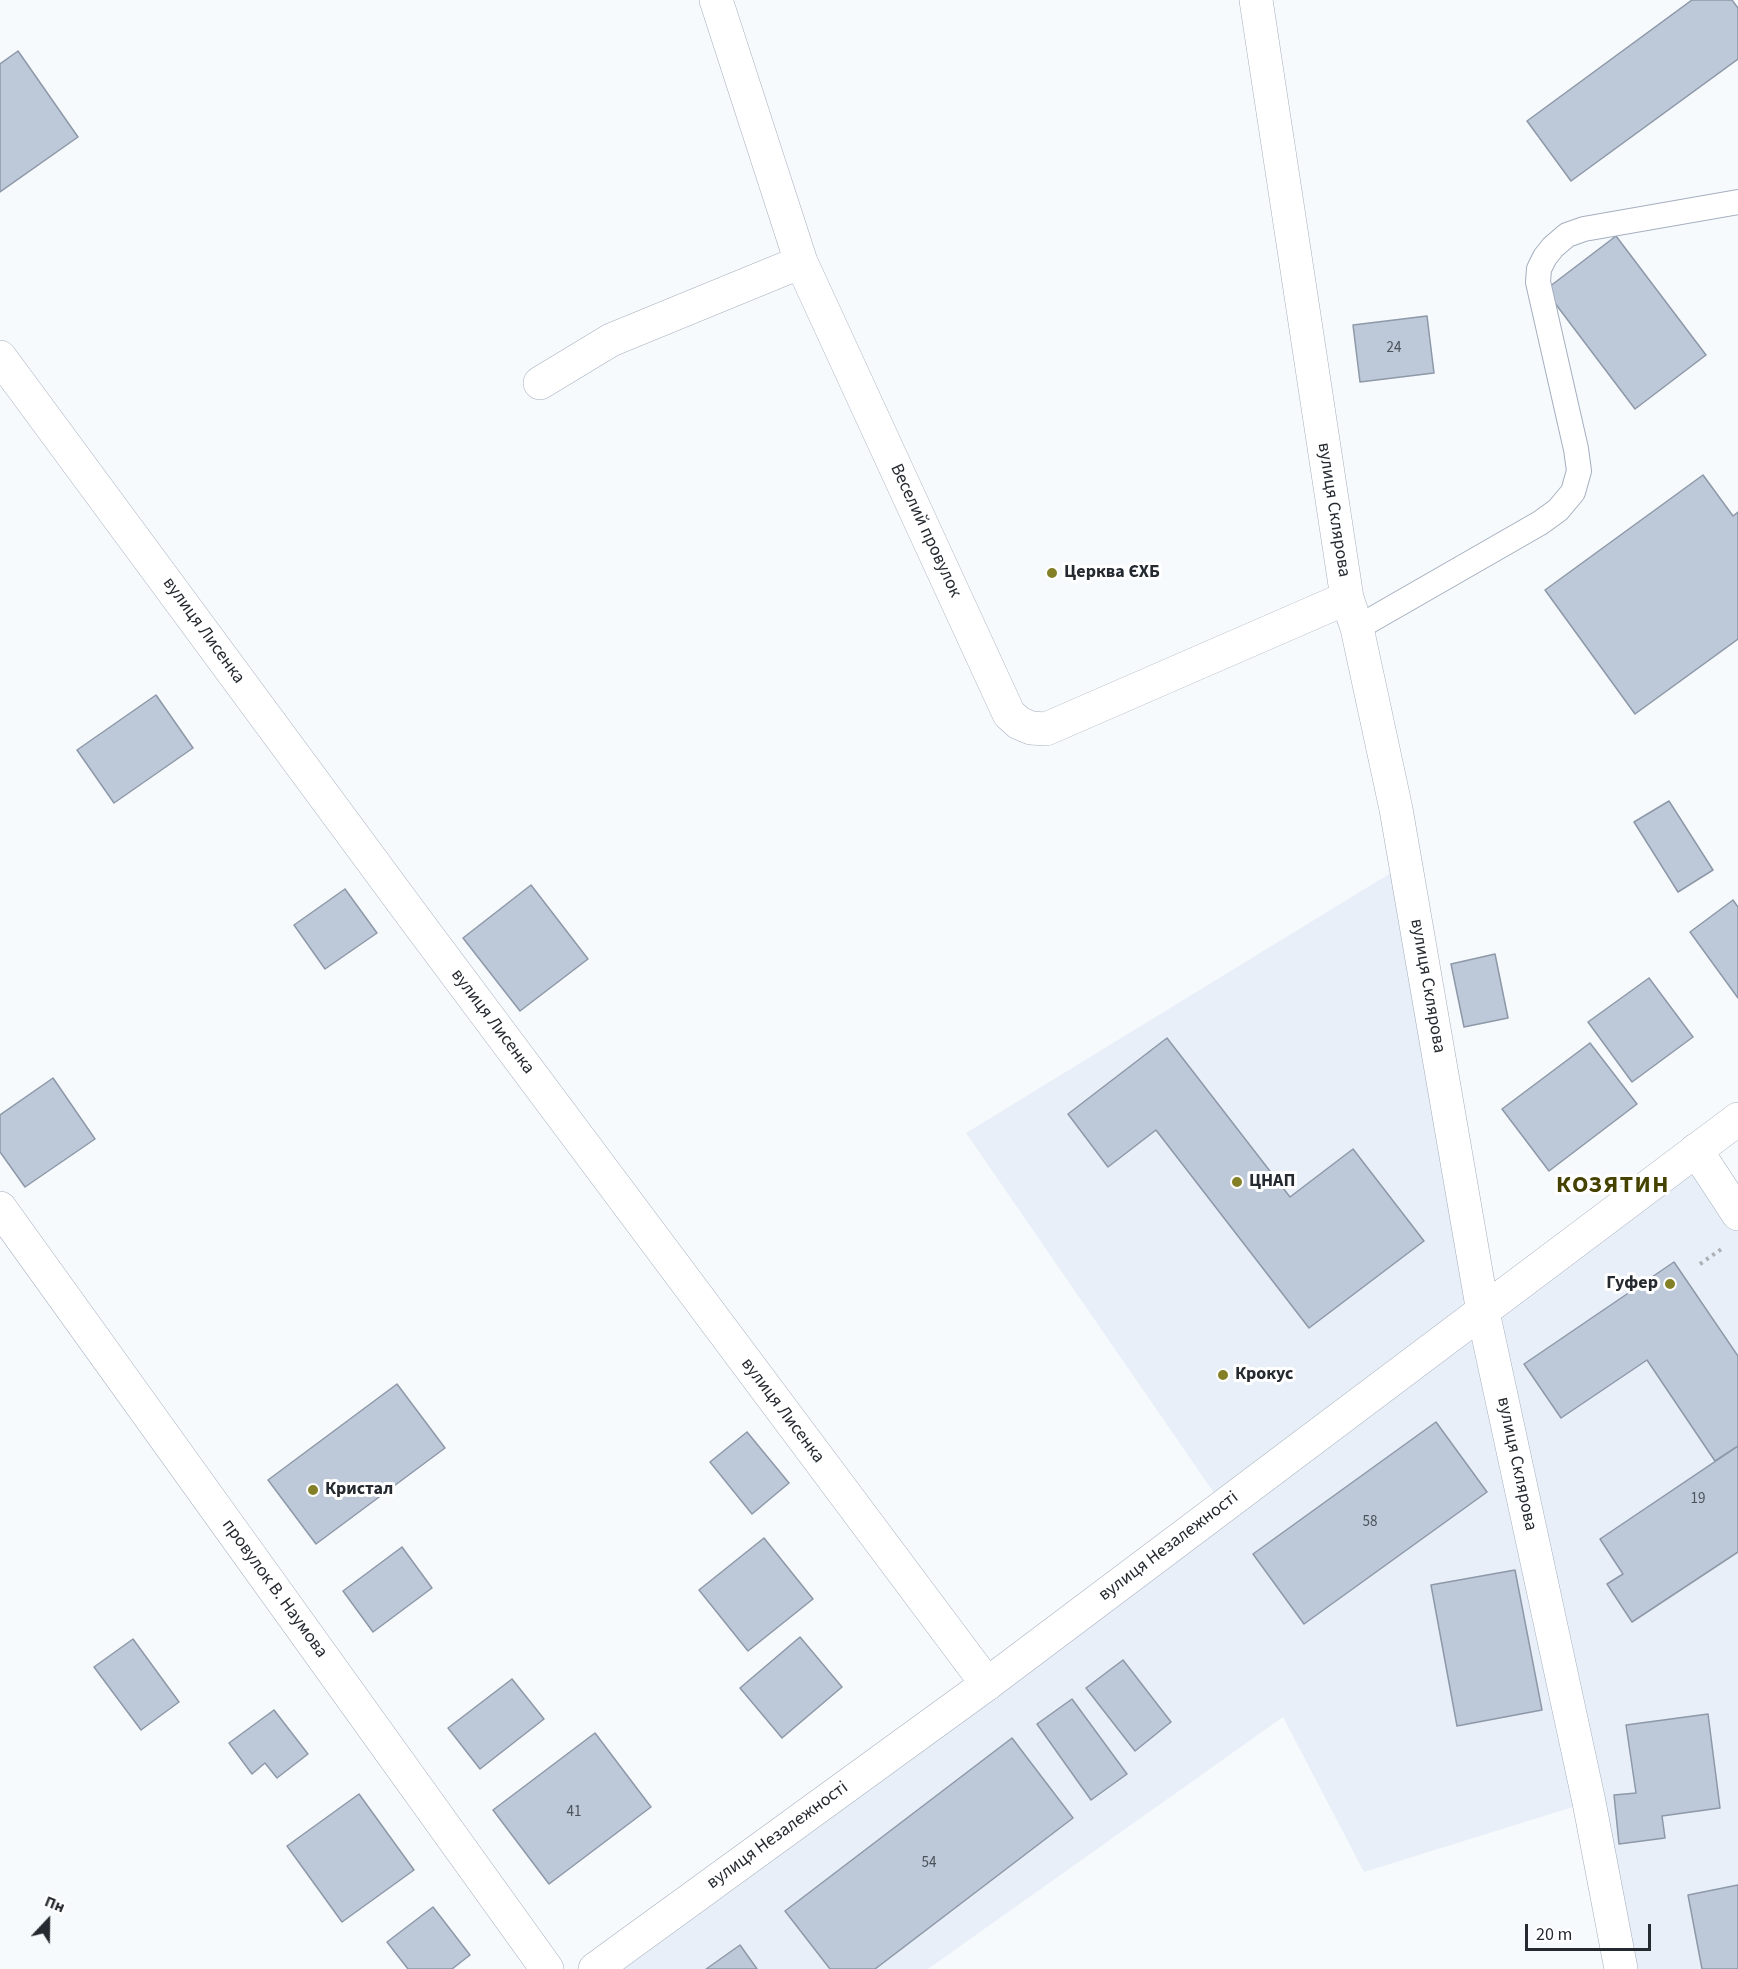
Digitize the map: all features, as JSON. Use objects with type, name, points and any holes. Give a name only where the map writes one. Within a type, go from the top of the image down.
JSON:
[{"type":"street","name":"Веселий провулок","points":[[716,0],[801,262],[1008,714],[1019,723],[1031,728],[1046,729],[1352,613]]},
{"type":"street","name":"вулиця Склярова","points":[[1256,0],[1352,613],[1407,863],[1483,1312],[1589,1802],[1621,1969]]},
{"type":"street","points":[[540,383],[611,340],[801,262]]},
{"type":"street","name":"вулиця Лисенка","points":[[0,357],[415,919],[987,1684]]},
{"type":"street","name":"вулиця Незалежності","points":[[595,1969],[987,1684],[1738,1119]]},
{"type":"street","points":[[1696,1150],[1733,1229]]},
{"type":"street","name":"провулок В. Наумова","points":[[0,1208],[548,1969]]},
{"type":"lane","points":[[1352,613],[1540,523],[1558,510],[1573,492],[1579,471],[1576,449],[1538,282],[1539,269],[1545,256],[1553,247],[1567,235],[1584,229],[1738,202]]},
{"type":"path","points":[[1700,1264],[1733,1229]]},
{"type":"shaded area","points":[[1407,863],[1483,1312],[1696,1150],[1738,1214],[1738,1969],[1620,1969],[1589,1802],[1364,1872],[1283,1717],[928,1969],[595,1969],[1223,1506],[966,1133]]},
{"type":"building","points":[[1692,0],[1732,0],[1738,8],[1738,59],[1571,181],[1527,121]]},
{"type":"building","points":[[18,51],[78,137],[0,192],[0,64]]},
{"type":"building","points":[[1616,236],[1706,355],[1635,409],[1545,290]]},
{"type":"building","points":[[1427,316],[1434,373],[1360,382],[1353,325]]},
{"type":"building","points":[[1703,475],[1733,516],[1738,512],[1738,639],[1635,714],[1545,590]]},
{"type":"building","points":[[156,695],[193,748],[114,803],[77,750]]},
{"type":"building","points":[[1669,801],[1713,870],[1678,892],[1634,822]]},
{"type":"building","points":[[531,885],[588,959],[520,1011],[463,938]]},
{"type":"building","points":[[345,889],[377,933],[325,969],[294,925]]},
{"type":"building","points":[[1733,900],[1738,907],[1738,998],[1690,932]]},
{"type":"building","points":[[1495,954],[1508,1018],[1464,1027],[1451,964]]},
{"type":"building","points":[[1649,978],[1693,1037],[1632,1082],[1588,1022]]},
{"type":"building","name":"ЦНАП","points":[[1167,1038],[1290,1197],[1353,1149],[1424,1241],[1309,1328],[1156,1130],[1108,1167],[1068,1114]]},
{"type":"building","points":[[1590,1043],[1637,1104],[1549,1171],[1502,1109]]},
{"type":"building","points":[[53,1078],[95,1139],[25,1187],[0,1152],[0,1115]]},
{"type":"building","points":[[1674,1262],[1738,1356],[1738,1446],[1715,1461],[1647,1360],[1561,1418],[1524,1364]]},
{"type":"building","points":[[397,1384],[445,1448],[316,1544],[268,1480]]},
{"type":"building","points":[[1436,1422],[1487,1492],[1304,1624],[1253,1554]]},
{"type":"building","points":[[747,1432],[789,1483],[752,1514],[710,1462]]},
{"type":"building","points":[[1738,1446],[1738,1552],[1632,1622],[1607,1584],[1623,1574],[1600,1539]]},
{"type":"building","points":[[764,1538],[813,1599],[748,1651],[699,1590]]},
{"type":"building","points":[[402,1547],[432,1588],[373,1632],[343,1591]]},
{"type":"building","points":[[1515,1570],[1542,1710],[1457,1726],[1431,1585]]},
{"type":"building","points":[[800,1637],[842,1687],[782,1738],[740,1688]]},
{"type":"building","points":[[133,1639],[179,1702],[141,1730],[94,1667]]},
{"type":"building","points":[[1123,1660],[1171,1722],[1135,1751],[1086,1688]]},
{"type":"building","points":[[512,1679],[544,1719],[480,1769],[448,1728]]},
{"type":"building","points":[[1072,1699],[1127,1774],[1091,1800],[1037,1724]]},
{"type":"building","points":[[274,1710],[308,1754],[277,1778],[265,1763],[252,1774],[229,1743]]},
{"type":"building","points":[[1708,1714],[1720,1808],[1662,1816],[1665,1838],[1619,1844],[1614,1795],[1636,1793],[1626,1725]]},
{"type":"building","points":[[595,1733],[651,1807],[549,1884],[493,1810]]},
{"type":"building","points":[[1012,1738],[1073,1818],[875,1969],[830,1969],[785,1911]]},
{"type":"building","points":[[359,1794],[414,1870],[342,1922],[287,1846]]},
{"type":"building","points":[[1738,1885],[1738,1969],[1702,1969],[1688,1895]]},
{"type":"building","points":[[433,1907],[470,1955],[452,1969],[408,1969],[387,1942]]},
{"type":"building","points":[[740,1945],[757,1969],[706,1969],[709,1967]]},
{"type":"place","name":"Церква ЄХБ","points":[[1052,573]]},
{"type":"place","name":"ЦНАП","points":[[1237,1182]]},
{"type":"place","name":"Гуфер","points":[[1670,1284]]},
{"type":"place","name":"Крокус","points":[[1223,1375]]},
{"type":"place","name":"Кристал","points":[[313,1490]]},
{"type":"district","name":"КОЗЯТИН","points":[[1613,1187]]}]
